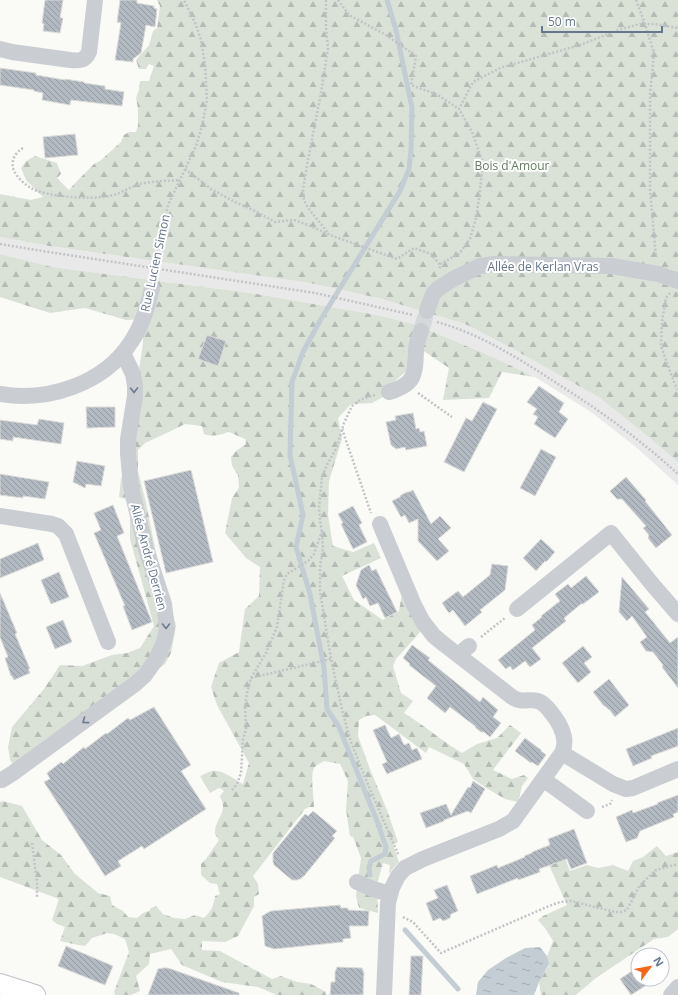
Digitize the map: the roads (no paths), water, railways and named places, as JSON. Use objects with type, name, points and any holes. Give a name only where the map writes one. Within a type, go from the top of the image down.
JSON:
[{"type":"main road","points":[[0,984],[35,995]]},
{"type":"street","points":[[0,49],[77,61],[87,57],[89,52],[95,0]]},
{"type":"street","name":"Allée de Kerlan Vras","points":[[425,316],[433,294],[439,288],[455,278],[480,266],[495,264],[612,266],[658,274],[678,281]]},
{"type":"street","name":"Rue Lucien Simon","points":[[0,394],[37,396],[69,389],[100,374],[123,353],[131,342],[142,322],[152,288]]},
{"type":"street","points":[[389,392],[402,388],[410,382],[413,377],[417,354],[416,348],[421,331]]},
{"type":"street","name":"Allée André Derrien","points":[[1,780],[13,773],[135,684],[152,667],[164,642],[167,629],[164,604],[146,549],[131,487],[128,440],[135,396],[135,386],[133,374],[123,353]]},
{"type":"street","points":[[0,516],[52,524],[58,526],[66,534],[108,642]]},
{"type":"street","points":[[380,524],[414,605],[423,622],[434,636],[464,651],[518,701],[537,701],[547,707],[562,730],[565,744],[562,753],[513,821],[507,825],[423,858],[405,868],[398,876],[390,894],[384,995]]},
{"type":"street","points":[[517,609],[611,533],[678,614]]},
{"type":"street","points":[[562,753],[603,779],[626,789],[633,788],[678,770]]},
{"type":"street","points":[[544,779],[587,811]]},
{"type":"street","points":[[357,882],[390,894]]},
{"type":"street","points":[[671,995],[678,987]]},
{"type":"water","points":[[540,947],[547,956],[549,964],[534,995],[476,995],[478,982],[488,970],[525,948]]},
{"type":"waterway","points":[[370,875],[369,868],[371,861],[385,854],[386,847],[339,727],[327,709],[324,668],[310,594],[296,547],[303,515],[290,455],[292,382],[303,352],[321,319],[400,191],[409,169],[412,108],[396,30],[387,0]]},
{"type":"waterway","points":[[405,930],[458,989]]},
{"type":"tunnel","points":[[421,331],[427,311]]},
{"type":"park label","name":"Bois d'Amour","points":[[512,165]]}]
